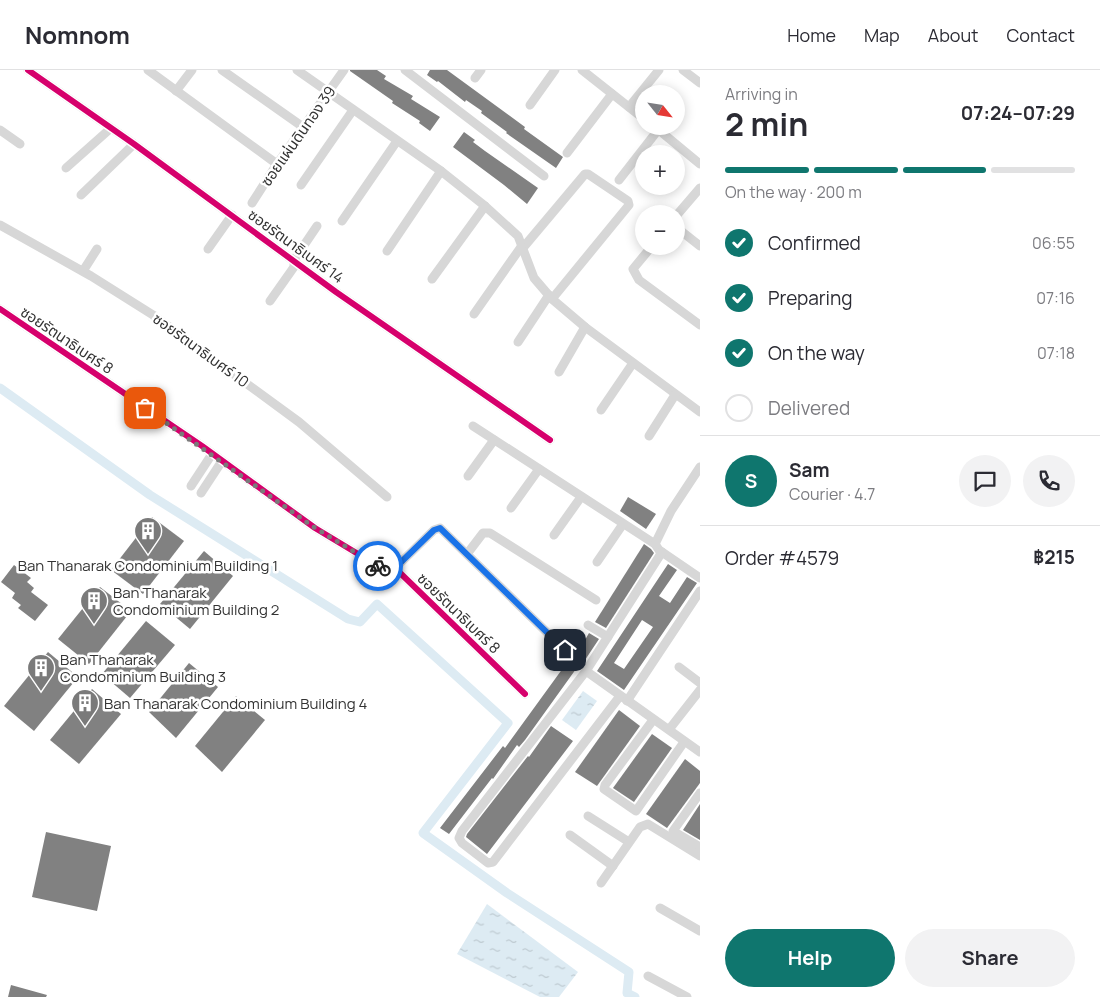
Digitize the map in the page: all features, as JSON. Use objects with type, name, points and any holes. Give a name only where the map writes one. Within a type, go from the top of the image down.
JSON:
[{"type":"street","name":"ซอยรัตนาธิเบศร์ 14","points":[[28,70],[134,144],[336,292],[550,440]]},
{"type":"street","points":[[148,70],[276,164]]},
{"type":"street","points":[[176,91],[192,70]]},
{"type":"street","points":[[222,70],[303,127]]},
{"type":"street","points":[[297,70],[441,171],[485,206],[518,236],[534,278],[551,297],[633,364],[700,412]]},
{"type":"street","name":"ซอยแผ่นดินทอง 39","points":[[252,203],[276,164],[344,70]]},
{"type":"street","points":[[404,70],[544,176]]},
{"type":"street","points":[[475,78],[481,70]]},
{"type":"street","points":[[530,105],[555,70]]},
{"type":"street","points":[[582,70],[635,111]]},
{"type":"street","points":[[629,107],[659,70]]},
{"type":"street","points":[[683,70],[700,83]]},
{"type":"street","points":[[567,152],[612,94]]},
{"type":"street","points":[[302,185],[352,110]]},
{"type":"street","points":[[66,168],[111,128]]},
{"type":"street","points":[[0,130],[20,144]]},
{"type":"street","points":[[619,180],[651,135]]},
{"type":"street","points":[[665,135],[700,164]]},
{"type":"street","points":[[342,221],[397,141]]},
{"type":"street","points":[[81,195],[134,144]]},
{"type":"street","points":[[387,250],[441,171]]},
{"type":"street","points":[[474,314],[522,248],[585,174],[588,174],[628,201],[629,205],[551,297],[518,342]]},
{"type":"street","points":[[685,206],[700,188]]},
{"type":"street","points":[[432,279],[485,206]]},
{"type":"street","points":[[208,249],[232,215]]},
{"type":"street","name":"ซอยรัตนาธิเบศร์ 10","points":[[0,225],[83,271],[152,315],[299,422],[387,497]]},
{"type":"street","points":[[270,300],[294,267],[294,260],[317,226]]},
{"type":"street","points":[[685,234],[700,246]]},
{"type":"street","points":[[83,271],[97,249]]},
{"type":"street","points":[[645,255],[633,269],[639,280],[700,325]]},
{"type":"street","name":"ซอยรัตนาธิเบศร์ 8","points":[[0,309],[212,454],[315,528],[383,569],[395,568],[525,694]]},
{"type":"street","points":[[559,372],[586,327]]},
{"type":"street","points":[[601,410],[633,364]]},
{"type":"street","points":[[649,436],[675,395]]},
{"type":"street","points":[[472,426],[655,544],[662,552],[699,575]]},
{"type":"street","points":[[468,476],[494,440]]},
{"type":"street","points":[[191,486],[212,454]]},
{"type":"street","points":[[201,492],[222,461]]},
{"type":"street","points":[[655,544],[671,511],[700,467]]},
{"type":"street","points":[[511,508],[539,469]]},
{"type":"street","points":[[554,535],[581,497]]},
{"type":"street","points":[[598,562],[623,524]]},
{"type":"street","points":[[395,568],[434,530],[440,528],[565,650]]},
{"type":"street","points":[[467,554],[483,533],[490,533],[596,600]]},
{"type":"street","points":[[662,552],[586,671],[462,831],[459,838],[462,843],[488,863],[493,862],[623,698],[700,590]]},
{"type":"street","points":[[588,625],[608,636]]},
{"type":"street","points":[[679,667],[700,683]]},
{"type":"street","points":[[586,671],[700,752]]},
{"type":"street","points":[[671,727],[700,690]]},
{"type":"street","points":[[653,720],[604,789],[636,811],[684,742]]},
{"type":"street","points":[[696,845],[673,831],[700,793]]},
{"type":"street","points":[[588,816],[629,842]]},
{"type":"street","points":[[600,883],[640,827],[648,824],[700,856]]},
{"type":"street","points":[[570,835],[613,866]]},
{"type":"street","points":[[660,908],[700,931]]},
{"type":"street","points":[[648,976],[687,997]]},
{"type":"water","points":[[583,691],[597,701],[576,730],[562,720]]},
{"type":"water","points":[[487,904],[578,972],[559,997],[540,997],[457,954]]},
{"type":"building","points":[[350,70],[377,70],[386,76],[384,79],[413,96],[411,99],[440,117],[430,131],[419,123],[420,121],[392,103],[393,101]]},
{"type":"building","points":[[430,70],[447,70],[525,127],[524,129],[563,157],[556,168],[506,133],[481,113],[482,111],[466,100],[465,102],[427,75]]},
{"type":"building","points":[[464,132],[475,140],[473,142],[538,188],[527,204],[453,147]]},
{"type":"building","points":[[628,497],[656,514],[646,529],[620,511]]},
{"type":"building","name":"Ban Thanarak Condominium Building 1","points":[[152,517],[184,541],[143,594],[111,570]]},
{"type":"building","points":[[644,544],[654,553],[606,628],[595,622]]},
{"type":"building","points":[[204,551],[233,576],[190,629],[160,604]]},
{"type":"building","points":[[668,564],[677,570],[659,596],[670,603],[687,577],[697,583],[624,690],[597,671]],"holes":[[[642,620],[653,627],[624,669],[614,663]]]},
{"type":"building","points":[[14,565],[31,578],[27,582],[34,588],[31,592],[48,605],[35,621],[18,608],[21,605],[12,598],[15,593],[1,582]]},
{"type":"building","name":"Ban Thanarak Condominium Building 2","points":[[100,587],[131,611],[89,664],[58,639]]},
{"type":"building","points":[[146,621],[175,645],[130,698],[102,674]]},
{"type":"building","points":[[589,633],[599,639],[525,740],[519,747],[517,745],[493,779],[449,834],[440,828],[503,746],[505,748],[571,657],[574,659]]},
{"type":"building","name":"Ban Thanarak Condominium Building 3","points":[[48,652],[78,677],[34,731],[4,706]]},
{"type":"building","points":[[189,663],[218,687],[176,738],[149,712]]},
{"type":"building","name":"Ban Thanarak Condominium Building 4","points":[[92,689],[121,714],[79,764],[50,740]]},
{"type":"building","points":[[236,696],[265,720],[222,772],[195,746]]},
{"type":"building","points":[[619,710],[640,726],[597,786],[575,772]]},
{"type":"building","points":[[551,726],[573,741],[487,854],[466,837],[467,834],[529,757]]},
{"type":"building","points":[[652,734],[672,748],[634,802],[613,788]]},
{"type":"building","points":[[685,759],[700,771],[700,783],[667,828],[646,814]]},
{"type":"building","points":[[700,804],[700,840],[683,830]]},
{"type":"building","points":[[46,832],[111,846],[97,911],[32,897]]},
{"type":"building","points":[[11,985],[47,995],[46,997],[8,997]]},
{"type":"waterway","points":[[0,388],[150,495],[348,619],[360,622],[377,604],[508,723],[423,833],[507,893],[629,972],[627,993],[635,997]]},
{"type":"cycle path","points":[[28,70],[134,144],[336,292],[550,440]]},
{"type":"cycle path","points":[[0,309],[202,446],[315,528],[383,569],[395,568],[525,694]]},
{"type":"way so far","points":[[145,408],[202,446],[315,528],[378,566]]},
{"type":"place","name":"Ban Thanarak Condominium Building 1","points":[[148,555]]},
{"type":"place","name":"Ban Thanarak Condominium Building 2","points":[[94,625]]},
{"type":"place","name":"Ban Thanarak Condominium Building 3","points":[[41,692]]},
{"type":"place","name":"Ban Thanarak Condominium Building 4","points":[[85,727]]},
{"type":"route","points":[[378,566],[383,569],[395,568],[434,530],[440,528],[565,650]]}]
